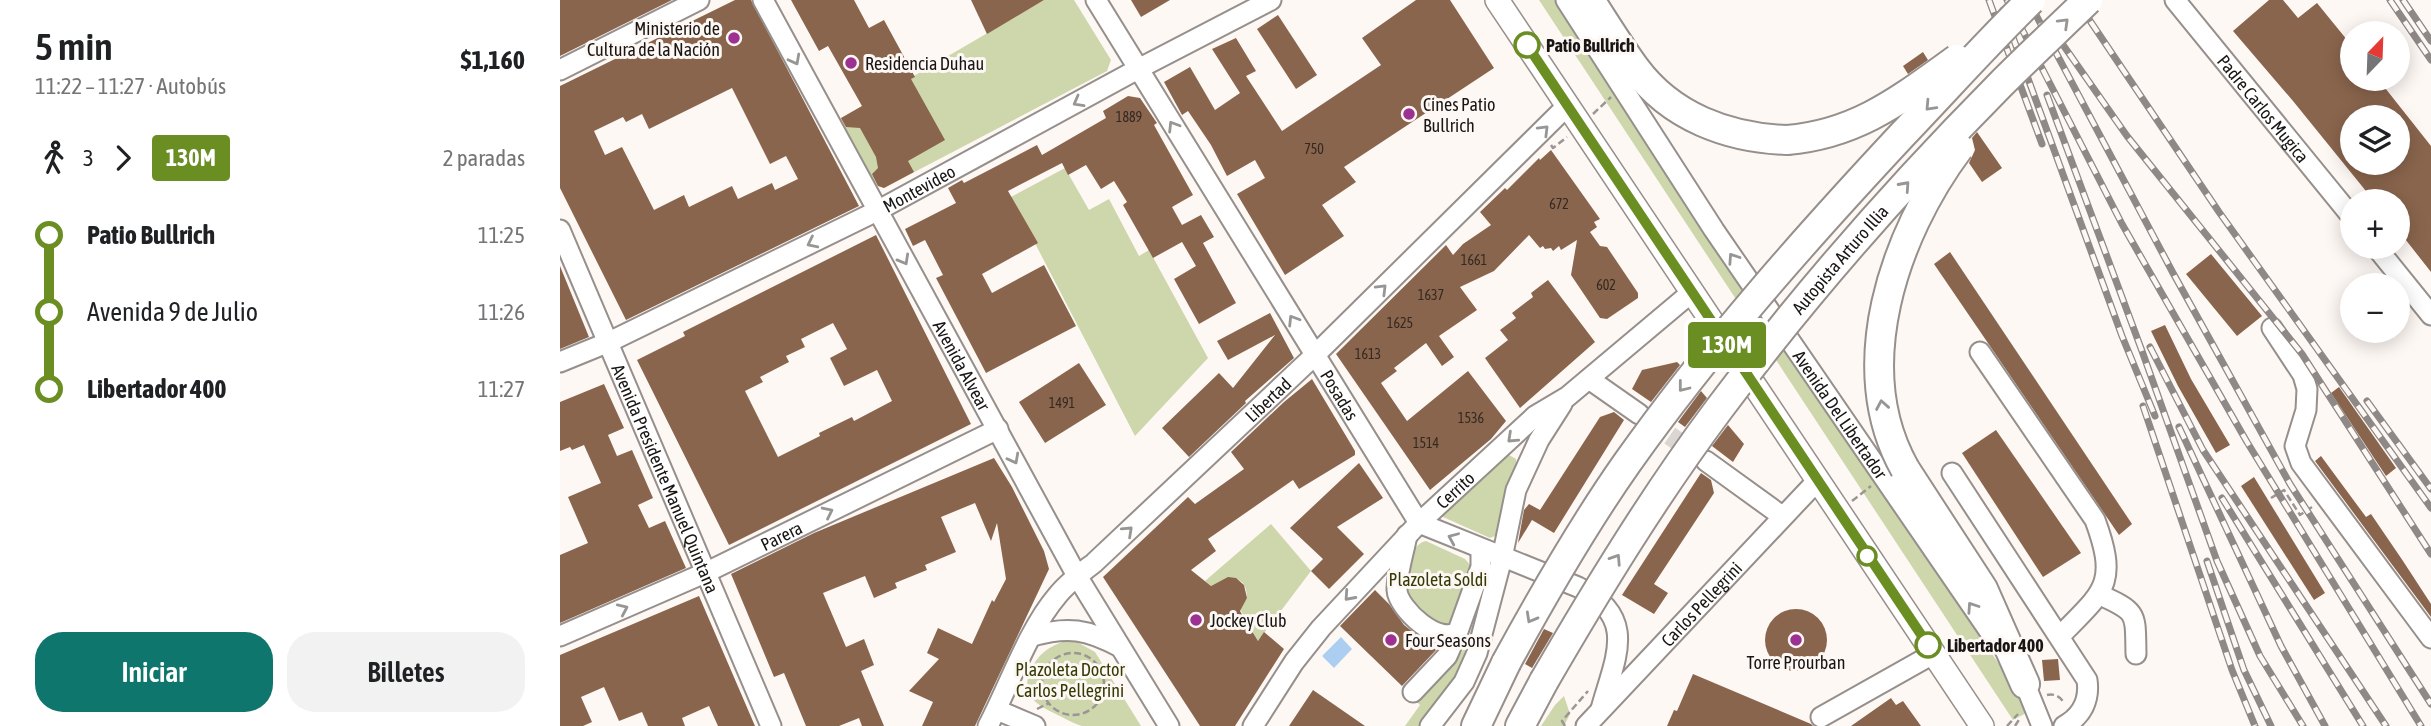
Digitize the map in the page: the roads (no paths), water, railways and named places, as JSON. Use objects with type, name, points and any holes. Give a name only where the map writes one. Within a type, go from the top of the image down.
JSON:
[{"type":"highway","points":[[1590,0],[1636,69],[1667,101],[1684,113],[1719,130],[1762,139],[1807,139],[1844,129],[1864,120],[1888,108],[2010,20]]},
{"type":"highway","points":[[1476,726],[1506,663],[1552,579],[1661,417],[1713,349],[1809,237],[2031,0]]},
{"type":"highway","name":"Autopista Arturo Illia","points":[[1520,726],[1544,681],[1637,527],[1718,410],[1818,285],[1920,170],[1992,93],[2088,0]]},
{"type":"highway","points":[[2027,698],[1983,589],[1905,469],[1889,435],[1879,387],[1879,355],[1887,296],[1915,222],[1937,180],[1971,131],[2039,47]]},
{"type":"main road","points":[[1497,0],[1982,726]]},
{"type":"street","points":[[560,70],[699,0]]},
{"type":"street","name":"Avenida Alvear","points":[[763,0],[1077,576],[1166,724]]},
{"type":"street","name":"Posadas","points":[[1096,0],[1315,355],[1413,529]]},
{"type":"street","name":"Montevideo","points":[[560,362],[609,342],[877,211],[1271,0]]},
{"type":"street","name":"Avenida Del Libertador","points":[[1566,0],[1714,230],[2027,698],[2042,726]]},
{"type":"street","name":"Padre Carlos Mugica","points":[[2175,0],[2340,202]]},
{"type":"street","name":"Libertad","points":[[992,718],[1032,636],[1055,598],[1315,355],[1567,106]]},
{"type":"street","name":"Avenida Presidente Manuel Quintana","points":[[560,230],[771,726]]},
{"type":"street","points":[[2386,259],[2431,315]]},
{"type":"street","name":"Cerrito","points":[[1253,726],[1294,662],[1321,628],[1413,529],[1535,416],[1590,379],[1692,292]]},
{"type":"street","points":[[2272,328],[2303,375],[2307,389],[2306,410],[2295,446],[2301,463],[2431,638]]},
{"type":"street","points":[[1980,352],[2095,520],[2104,543],[2107,567],[2100,595],[2060,636]]},
{"type":"street","points":[[1590,379],[1639,414]]},
{"type":"street","points":[[1430,726],[1459,690],[1474,661],[1520,482],[1539,440],[1567,397]]},
{"type":"street","name":"Parera","points":[[560,636],[707,572],[998,429]]},
{"type":"street","points":[[1706,461],[1782,516]]},
{"type":"street","points":[[1952,473],[2087,680],[2089,692],[2085,706],[2075,722]]},
{"type":"street","name":"Carlos Pellegrini","points":[[1586,726],[1817,481]]},
{"type":"street","points":[[1458,631],[1452,636],[1436,634],[1401,602],[1397,588],[1413,529],[1540,571],[1586,591],[1601,601],[1611,613],[1619,640],[1601,709]]},
{"type":"street","points":[[1413,692],[1447,656],[1481,567],[1480,549]]},
{"type":"street","points":[[2100,595],[2130,610],[2135,619],[2136,654]]},
{"type":"street","points":[[1032,636],[1050,631],[1076,630],[1101,636],[1120,647]]},
{"type":"street","points":[[1821,717],[1933,653]]},
{"type":"street","points":[[992,718],[1035,726]]},
{"type":"water","points":[[1341,637],[1352,649],[1334,668],[1322,656]]},
{"type":"tunnel","points":[[1646,419],[1699,456]]},
{"type":"railway","points":[[1989,0],[2042,144]]},
{"type":"railway","points":[[2007,0],[2122,224],[2247,442],[2421,726]]},
{"type":"railway","points":[[2028,0],[2173,273],[2290,484],[2431,704]]},
{"type":"railway","points":[[2076,0],[2219,212],[2431,508]]},
{"type":"railway","points":[[2390,0],[2431,60]]},
{"type":"railway","points":[[2403,0],[2431,41]]},
{"type":"railway","points":[[2003,10],[2122,336],[2155,416]]},
{"type":"railway","points":[[2054,32],[2127,136],[2302,354],[2431,554]]},
{"type":"railway","points":[[2047,95],[2217,561],[2260,656],[2303,726]]},
{"type":"railway","points":[[2150,347],[2203,450],[2386,726]]},
{"type":"railway","points":[[2367,401],[2431,489]]},
{"type":"railway","points":[[2143,406],[2232,670],[2255,726]]},
{"type":"railway","points":[[2179,427],[2281,646],[2325,726]]},
{"type":"railway","points":[[2222,498],[2363,726]]},
{"type":"railway","points":[[2207,561],[2244,670],[2271,726]]},
{"type":"place","name":"Ministerio de Cultura de la Nación","points":[[734,38]]},
{"type":"place","name":"Patio Bullrich","points":[[1527,45]]},
{"type":"place","name":"Residencia Duhau","points":[[851,63]]},
{"type":"place","name":"Cines Patio Bullrich","points":[[1409,114]]},
{"type":"place","name":"Jockey Club","points":[[1196,620]]},
{"type":"place","name":"Four Seasons","points":[[1391,640]]},
{"type":"place","name":"Torre Prourban","points":[[1796,640]]},
{"type":"place","name":"Libertador 400","points":[[1928,645]]},
{"type":"park label","name":"Plazoleta Soldi","points":[[1438,579]]},
{"type":"park label","name":"Plazoleta Doctor Carlos Pellegrini","points":[[1070,679]]}]
